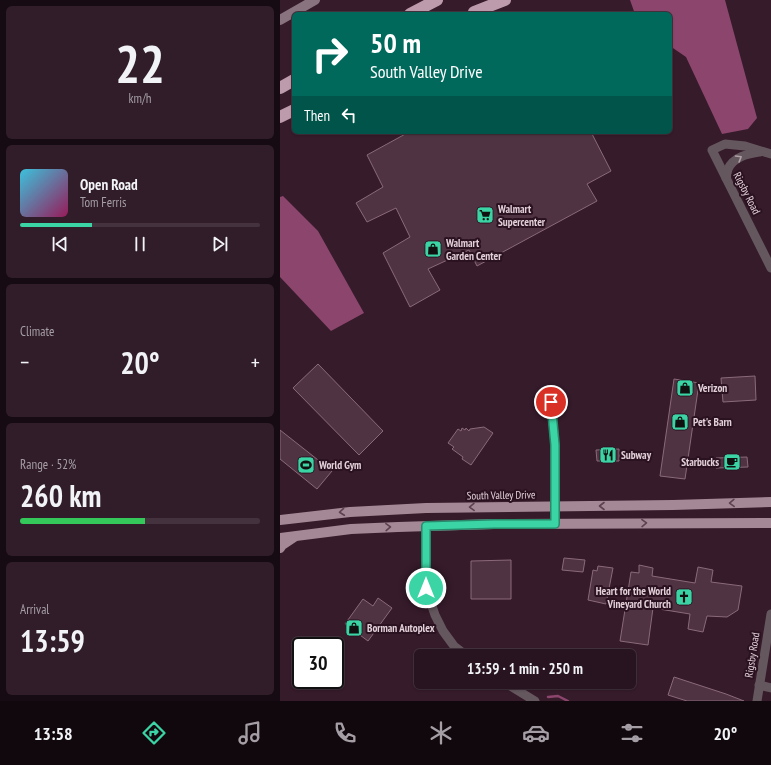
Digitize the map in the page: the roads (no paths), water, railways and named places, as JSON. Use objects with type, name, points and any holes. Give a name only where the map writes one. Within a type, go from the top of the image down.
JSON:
[{"type":"highway","points":[[408,12],[427,0]]},
{"type":"highway","points":[[414,12],[437,0]]},
{"type":"highway","points":[[474,12],[497,0]]},
{"type":"highway","points":[[475,12],[505,0]]},
{"type":"highway","points":[[280,88],[292,81]]},
{"type":"highway","points":[[280,118],[292,111]]},
{"type":"main road","name":"South Valley Drive","points":[[280,520],[350,512],[397,509],[771,502]]},
{"type":"main road","points":[[280,538],[351,529],[426,526],[494,524],[771,522]]},
{"type":"main road","points":[[280,548],[282,545],[298,535]]},
{"type":"street","points":[[294,12],[315,0]]},
{"type":"street","points":[[280,20],[292,13]]},
{"type":"street","name":"Rigsby Road","points":[[767,153],[745,146],[725,144],[712,150],[771,268]]},
{"type":"street","points":[[726,178],[728,169],[735,159],[747,154],[767,153]]},
{"type":"street","points":[[551,402],[555,445],[555,524]]},
{"type":"street","points":[[426,526],[426,588],[435,615],[443,631],[458,649]]},
{"type":"street","name":"Rigsby Road","points":[[757,701],[771,614]]},
{"type":"street","points":[[759,686],[771,688]]},
{"type":"street","points":[[515,689],[535,701]]},
{"type":"waterway","points":[[548,697],[558,696],[568,701]]},
{"type":"place","name":"Walmart Supercenter","points":[[485,215]]},
{"type":"place","name":"Walmart Garden Center","points":[[433,249]]},
{"type":"place","name":"Verizon","points":[[685,388]]},
{"type":"place","name":"Pet's Barn","points":[[680,422]]},
{"type":"place","name":"Subway","points":[[608,455]]},
{"type":"place","name":"Starbucks","points":[[732,462]]},
{"type":"place","name":"World Gym","points":[[306,465]]},
{"type":"place","name":"Heart for the World Vineyard Church","points":[[684,597]]},
{"type":"place","name":"Borman Autoplex","points":[[354,628]]}]
